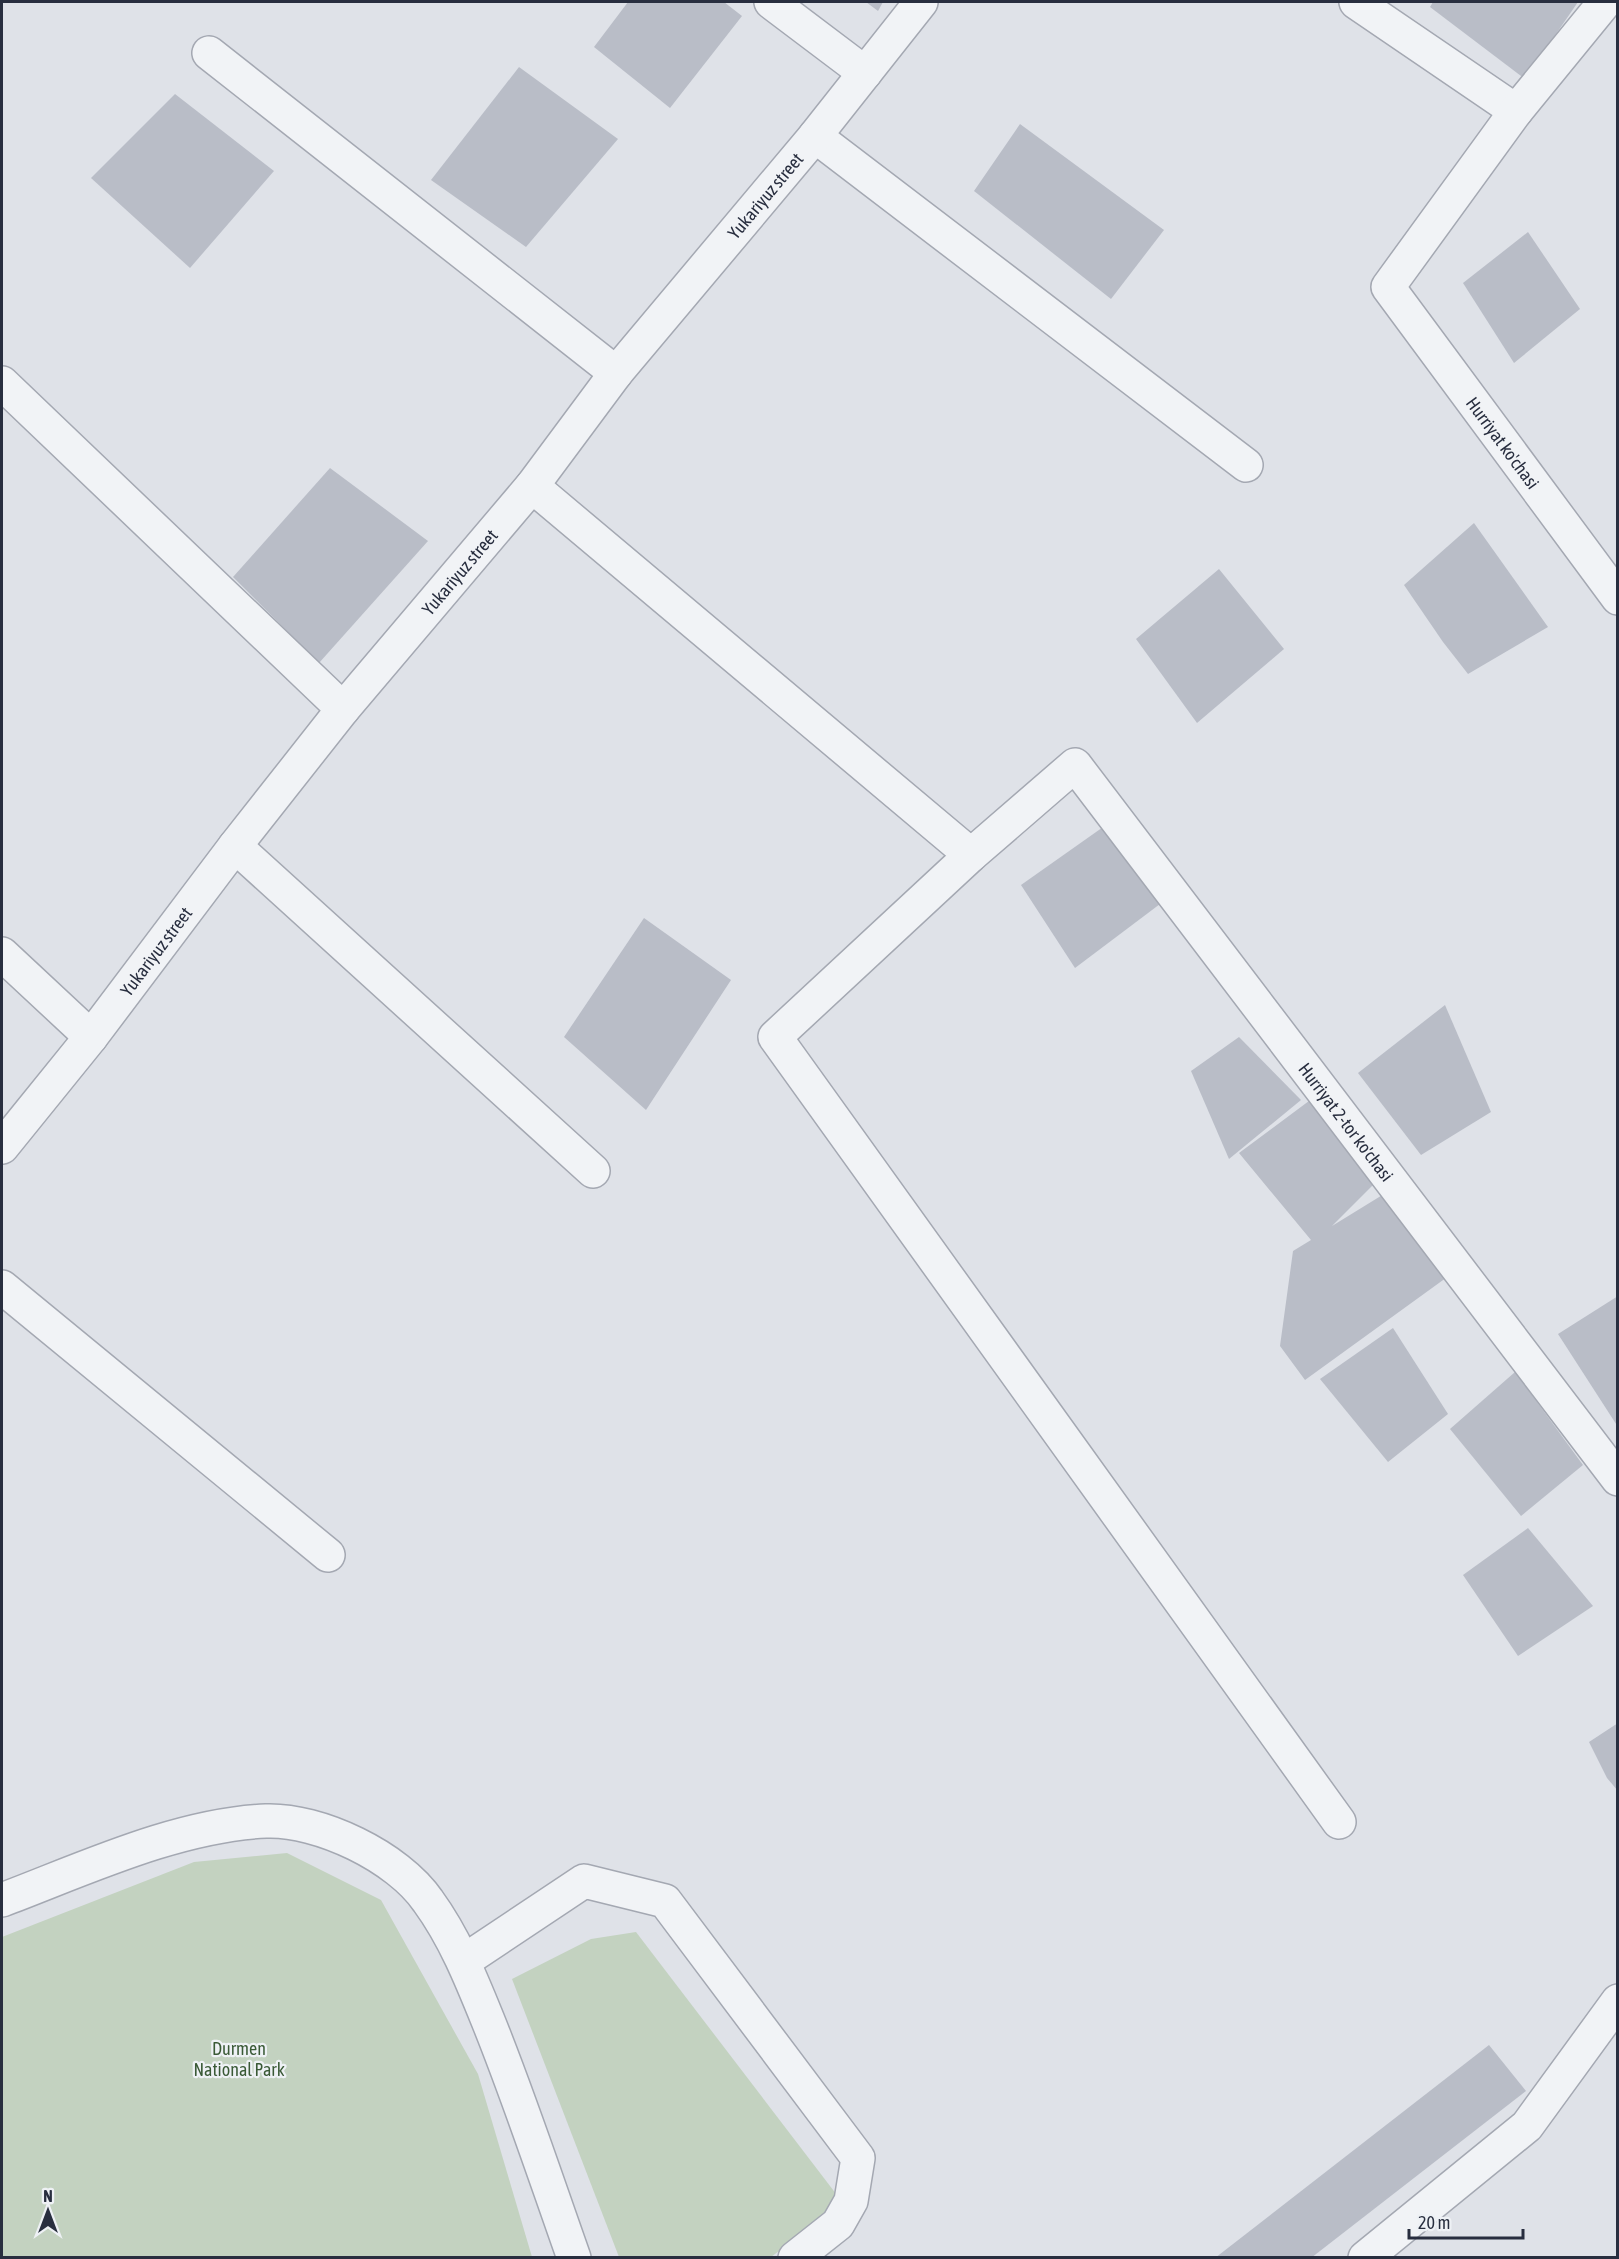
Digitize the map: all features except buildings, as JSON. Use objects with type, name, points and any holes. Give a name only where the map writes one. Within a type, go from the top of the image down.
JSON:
[{"type":"street","points":[[771,2],[865,73]]},
{"type":"street","name":"Yukariyuz street","points":[[2,1147],[91,1037],[235,846],[343,709],[532,486],[616,373],[815,136],[921,2]]},
{"type":"street","points":[[1356,2],[1516,111],[1605,2]]},
{"type":"street","points":[[209,53],[616,373]]},
{"type":"street","name":"Hurriyat ko'chasi","points":[[1516,111],[1388,286],[1617,598]]},
{"type":"street","points":[[815,136],[1246,465]]},
{"type":"street","points":[[2,383],[343,709]]},
{"type":"street","points":[[532,486],[971,855],[775,1037],[1339,1822]]},
{"type":"street","name":"Hurriyat 2-tor ko'chasi","points":[[971,855],[1075,765],[1617,1479]]},
{"type":"street","points":[[235,846],[593,1171]]},
{"type":"street","points":[[2,954],[91,1037]]},
{"type":"street","points":[[2,1287],[328,1555]]},
{"type":"street","points":[[2,1900],[159,1841],[202,1830],[268,1821],[293,1824],[343,1839],[390,1864],[404,1874],[428,1900],[464,1961],[501,2053],[574,2258]]},
{"type":"street","points":[[464,1961],[584,1881],[665,1901],[858,2158],[851,2201],[838,2224],[795,2258]]},
{"type":"street","points":[[1365,2258],[1527,2126],[1617,2001]]},
{"type":"green space","name":"Durmen National Park","points":[[287,1853],[381,1900],[478,2074],[532,2257],[2,2257],[2,1937],[194,1862]]},
{"type":"green space","points":[[636,1932],[843,2203],[771,2257],[619,2257],[512,1979],[591,1939]]}]
